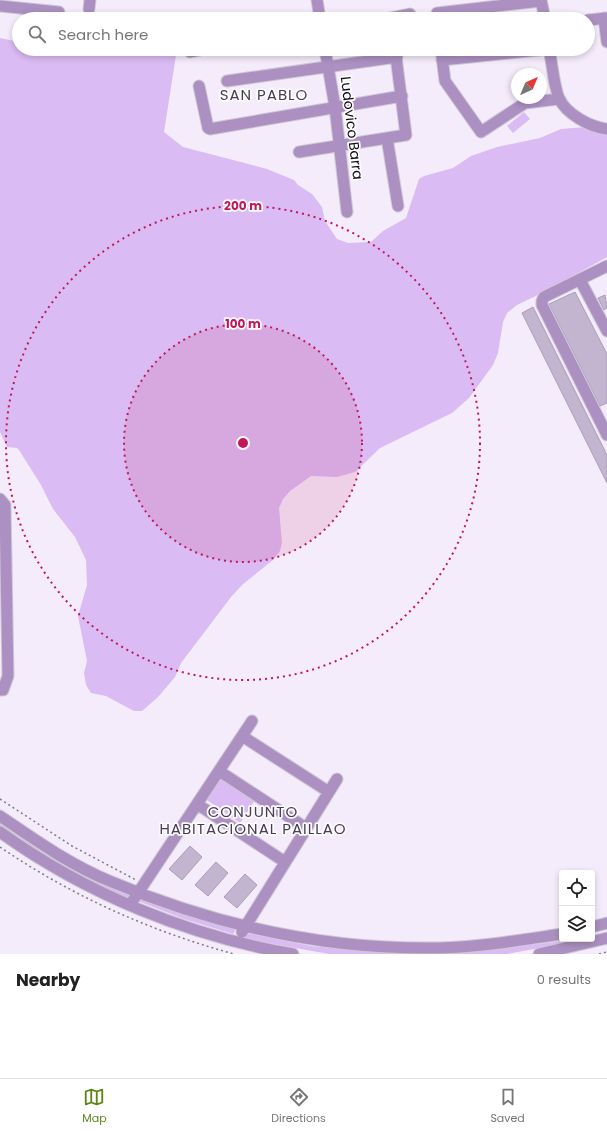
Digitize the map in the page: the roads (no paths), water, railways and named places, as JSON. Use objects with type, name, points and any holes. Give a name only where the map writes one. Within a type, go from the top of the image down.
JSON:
[{"type":"street","points":[[317,0],[319,12]]},
{"type":"street","points":[[465,12],[541,1],[543,12]]},
{"type":"street","points":[[0,6],[59,12]]},
{"type":"street","points":[[595,19],[605,18],[607,42]]},
{"type":"street","name":"Ludovico Barra","points":[[326,56],[335,107],[347,212]]},
{"type":"street","points":[[227,81],[328,67],[381,56]]},
{"type":"street","points":[[299,152],[406,135],[396,56]]},
{"type":"street","points":[[442,56],[445,80],[481,132],[525,103],[559,99]]},
{"type":"street","points":[[550,56],[559,99],[572,114],[588,125],[607,129]]},
{"type":"street","points":[[199,86],[208,128],[210,129],[402,96]]},
{"type":"street","points":[[387,138],[398,206]]},
{"type":"street","points":[[607,266],[544,297],[542,301],[542,305],[607,435]]},
{"type":"street","points":[[580,280],[605,324]]},
{"type":"street","points":[[0,499],[5,505],[8,676],[3,690],[0,690]]},
{"type":"street","points":[[130,905],[252,721]]},
{"type":"street","points":[[242,736],[329,792]]},
{"type":"street","points":[[219,771],[306,828]]},
{"type":"street","points":[[239,942],[245,925],[338,779]]},
{"type":"street","points":[[197,804],[285,862]]},
{"type":"street","points":[[0,816],[70,861],[111,882],[141,888],[182,909],[304,939],[386,948],[440,948],[496,944],[559,934]]},
{"type":"street","points":[[0,832],[59,870],[130,905],[186,927],[239,942],[293,954]]},
{"type":"street","points":[[595,926],[607,923]]},
{"type":"street","points":[[539,954],[607,938]]},
{"type":"district","name":"SAN PABLO","points":[[264,94]]},
{"type":"district","name":"CONJUNTO HABITACIONAL PAILLAO","points":[[253,820]]}]
